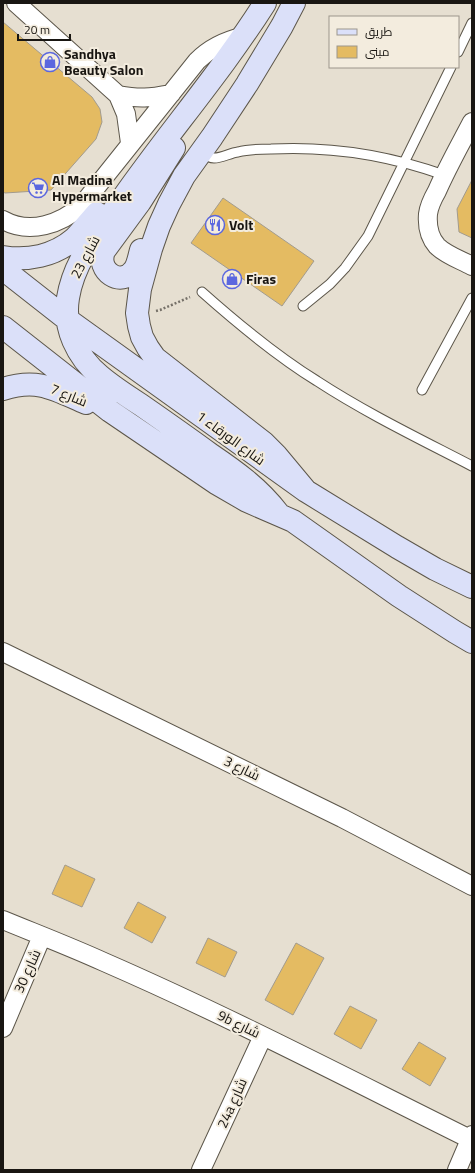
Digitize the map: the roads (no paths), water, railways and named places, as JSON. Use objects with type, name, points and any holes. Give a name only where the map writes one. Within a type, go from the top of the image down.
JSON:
[{"type":"street","points":[[16,3],[118,95],[126,114],[130,143]]},
{"type":"street","name":"شارع 23","points":[[266,3],[88,246],[75,272],[67,305],[68,320],[73,342],[89,366],[112,385],[240,474],[268,501],[278,513]]},
{"type":"street","points":[[207,85],[166,162],[140,202],[104,251],[102,256],[103,267],[110,275],[115,277],[126,276],[135,270],[146,232],[154,214],[165,197],[184,176],[251,78],[294,3]]},
{"type":"street","points":[[3,220],[16,225],[37,227],[66,218],[82,204],[197,61],[222,43],[242,37]]},
{"type":"street","points":[[118,95],[138,98],[171,94]]},
{"type":"street","points":[[472,122],[444,175],[428,213],[429,232],[437,246],[445,252],[472,266]]},
{"type":"street","points":[[184,176],[169,204],[151,249],[140,289],[137,313],[138,326],[142,337],[155,358],[264,443],[306,491]]},
{"type":"street","points":[[3,257],[23,259],[45,255],[64,246],[80,232],[104,206],[133,183]]},
{"type":"street","name":"شارع الورقاء 1","points":[[3,269],[68,320],[306,491],[422,562],[472,587]]},
{"type":"street","points":[[3,327],[110,410],[230,492],[293,521],[399,596],[472,642]]},
{"type":"street","name":"شارع 7","points":[[3,389],[26,384],[48,387],[110,410]]},
{"type":"street","name":"شارع 3","points":[[5,653],[335,814],[472,886]]},
{"type":"street","name":"9b شارع","points":[[3,920],[103,961],[471,1137]]},
{"type":"street","name":"شارع 30","points":[[3,1028],[42,936]]},
{"type":"street","name":"24a شارع","points":[[201,1170],[262,1036]]},
{"type":"street","points":[[457,1170],[471,1137]]},
{"type":"lane","points":[[459,50],[472,23]]},
{"type":"lane","points":[[303,306],[330,284],[356,255],[368,236],[451,68]]},
{"type":"lane","points":[[201,152],[208,157],[213,158],[245,150],[317,148],[404,162],[444,175]]},
{"type":"lane","points":[[202,292],[257,339],[286,361],[317,381],[374,415],[472,466]]},
{"type":"lane","points":[[422,390],[472,298]]},
{"type":"place","name":"Sandhya Beauty Salon","points":[[50,62]]},
{"type":"place","name":"Al Madina Hypermarket","points":[[38,188]]},
{"type":"place","name":"Volt","points":[[215,225]]},
{"type":"place","name":"Firas","points":[[232,279]]}]
